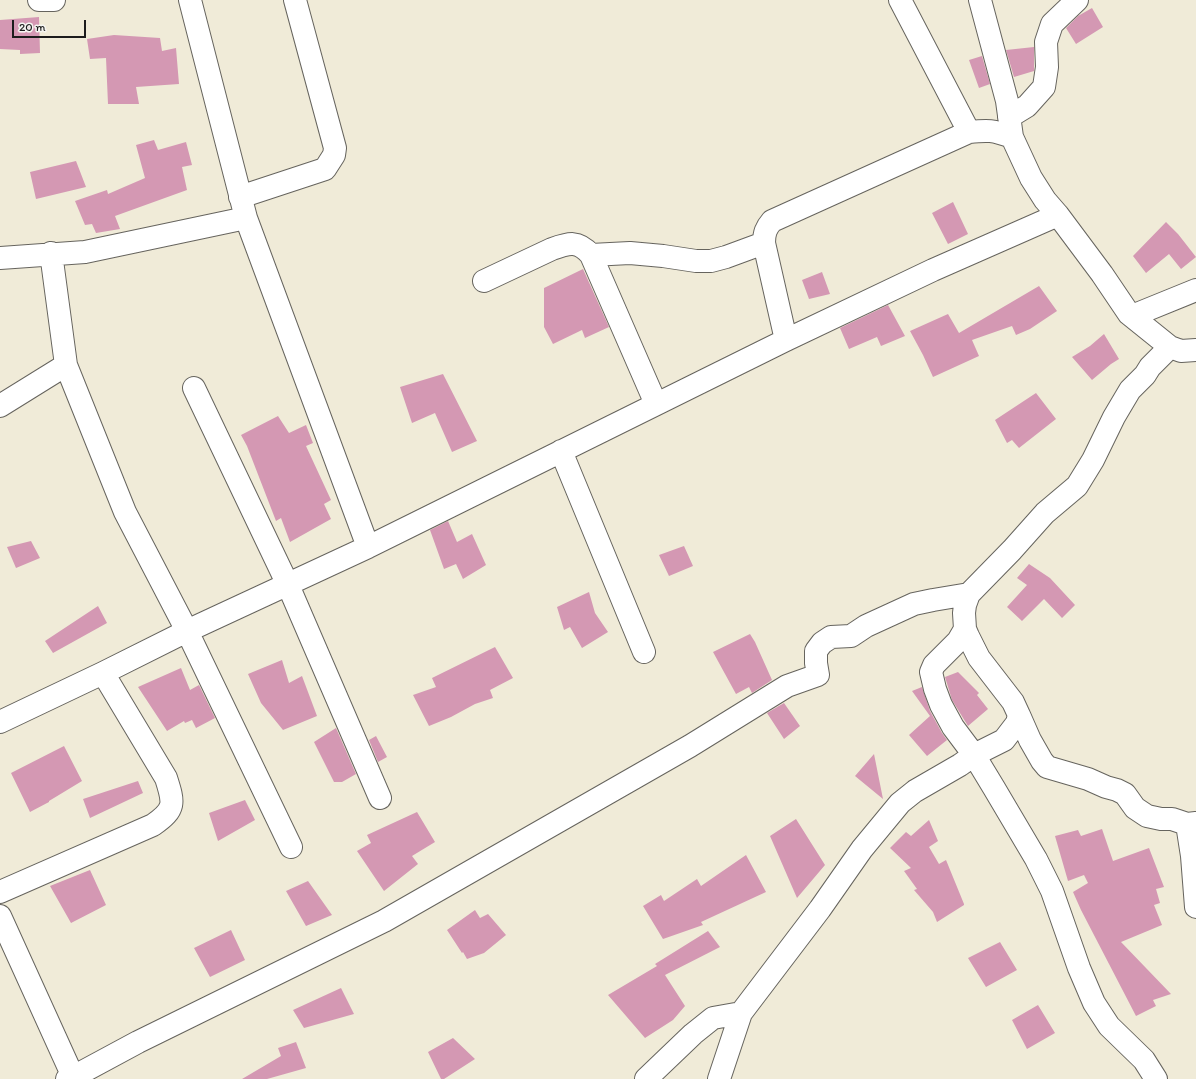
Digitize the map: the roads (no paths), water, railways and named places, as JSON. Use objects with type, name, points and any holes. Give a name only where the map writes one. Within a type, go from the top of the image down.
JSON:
[{"type":"street","points":[[30,0],[54,0]]},
{"type":"street","points":[[190,0],[246,218],[368,547]]},
{"type":"street","points":[[240,197],[324,169],[330,163],[334,155],[335,148],[295,0]]},
{"type":"street","points":[[900,0],[969,132]]},
{"type":"street","points":[[980,0],[1007,101],[1011,127],[1031,178],[1045,200],[1102,274],[1129,314],[1170,347],[1180,351],[1196,350]]},
{"type":"street","points":[[786,340],[764,243],[765,230],[772,221],[969,132],[987,130],[995,131],[1011,127],[1044,87],[1047,67],[1046,42],[1052,24],[1077,0]]},
{"type":"street","points":[[0,722],[187,631],[368,547],[786,340],[932,270],[1058,215]]},
{"type":"street","points":[[0,258],[50,253],[84,252],[246,218]]},
{"type":"street","points":[[591,255],[630,253],[696,261],[711,261],[764,243]]},
{"type":"street","points":[[484,281],[552,249],[564,245],[572,244],[585,248],[591,255],[656,404]]},
{"type":"street","points":[[50,253],[66,365],[125,512],[187,631],[291,847]]},
{"type":"street","points":[[1132,316],[1196,290]]},
{"type":"street","points":[[1170,347],[1130,390],[1114,417],[1093,460],[1077,486],[1045,513],[1012,550],[968,594],[965,604],[965,628],[979,658],[1013,702],[1038,754],[1047,767],[1088,779],[1117,790],[1124,794],[1135,808],[1147,816],[1192,823],[1192,856],[1196,907]]},
{"type":"street","points":[[0,406],[66,365]]},
{"type":"street","points":[[194,388],[288,585],[380,798]]},
{"type":"street","points":[[561,451],[644,652]]},
{"type":"street","points":[[0,916],[71,1078],[152,1035],[384,921],[690,746],[787,686],[818,675],[816,651],[822,643],[831,637],[851,636],[866,626],[914,604],[968,594]]},
{"type":"street","points":[[965,628],[958,641],[934,664],[931,672],[935,688],[953,727],[974,755],[1036,859],[1052,891],[1079,968],[1094,1003],[1109,1026],[1144,1060],[1149,1077]]},
{"type":"street","points":[[0,892],[153,825],[164,818],[172,808],[172,795],[166,778],[103,673]]},
{"type":"street","points":[[724,1075],[741,1014],[820,909],[862,850],[900,804],[916,791],[974,755],[1004,740],[1018,723],[1019,715]]},
{"type":"street","points":[[646,1079],[693,1034],[713,1018],[741,1014]]}]
